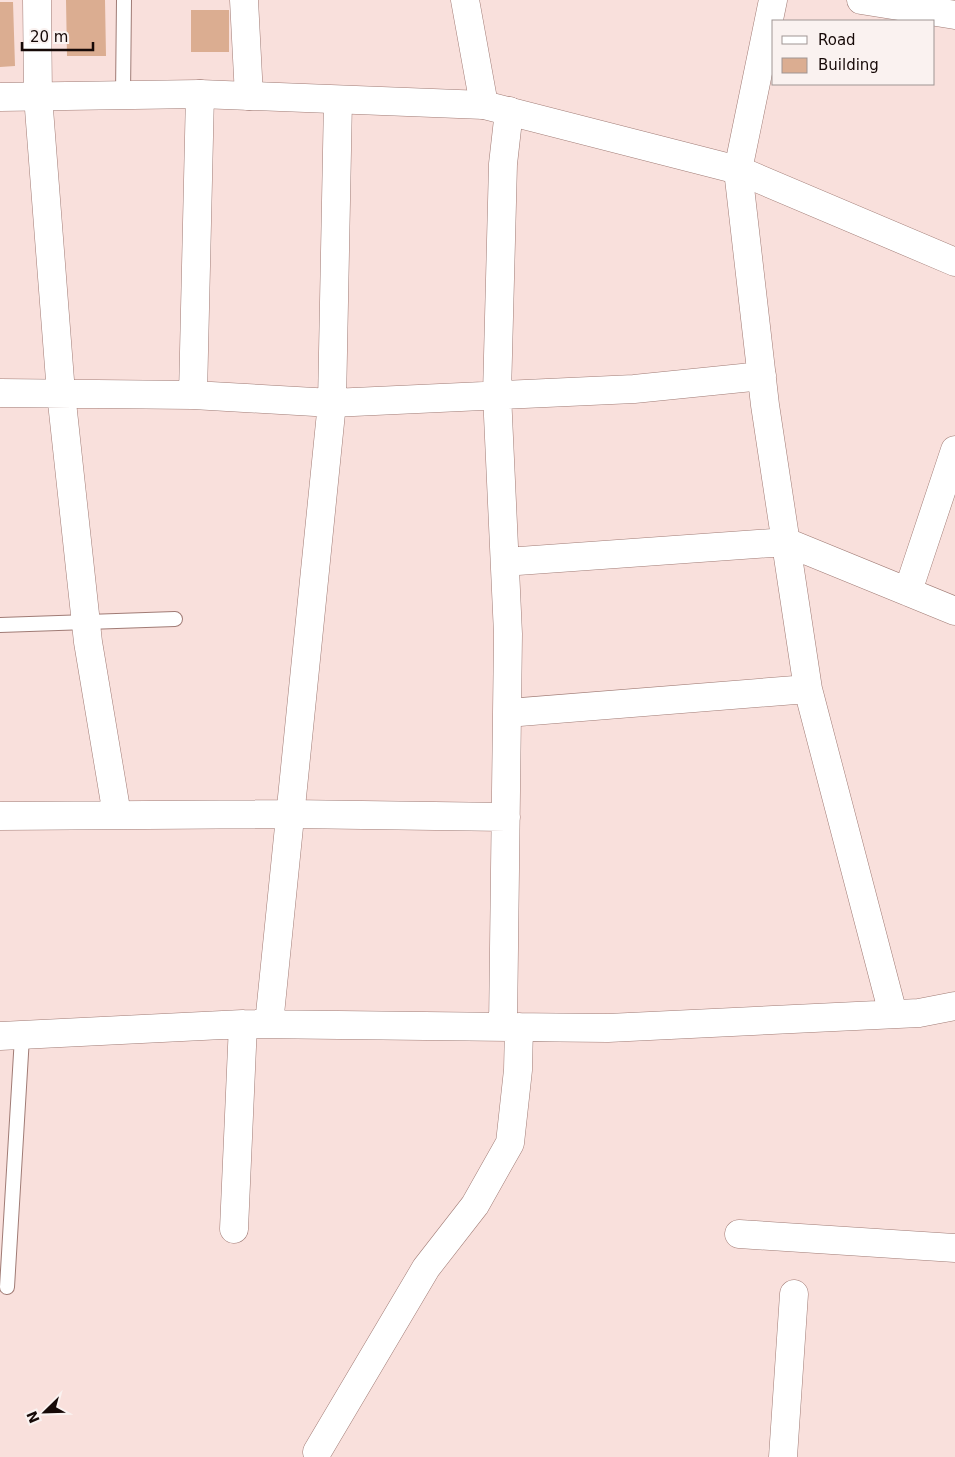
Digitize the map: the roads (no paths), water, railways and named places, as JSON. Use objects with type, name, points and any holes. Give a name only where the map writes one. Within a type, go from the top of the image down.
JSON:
[{"type":"street","points":[[37,0],[38,96],[61,393],[86,623],[117,815]]},
{"type":"street","points":[[244,0],[249,96]]},
{"type":"street","points":[[315,1455],[426,1268],[475,1205],[510,1143],[518,1070],[511,1027],[506,817],[508,634],[497,394],[503,164],[497,108],[465,0]]},
{"type":"street","points":[[773,0],[738,170],[762,376],[808,690],[893,1014]]},
{"type":"street","points":[[861,0],[955,15]]},
{"type":"street","points":[[0,97],[200,94],[497,108],[738,170],[955,262]]},
{"type":"street","points":[[193,395],[200,94]]},
{"type":"street","points":[[234,1229],[256,1024],[290,814],[332,403],[338,100]]},
{"type":"street","points":[[0,393],[193,395],[332,403],[634,389],[762,376]]},
{"type":"street","points":[[906,591],[911,582],[955,450]]},
{"type":"street","points":[[505,562],[786,542],[955,611]]},
{"type":"street","points":[[507,713],[808,690]]},
{"type":"street","points":[[0,816],[290,814],[506,817]]},
{"type":"street","points":[[11,1036],[256,1024],[608,1028],[918,1013],[955,1006]]},
{"type":"street","points":[[739,1234],[955,1248]]},
{"type":"street","points":[[783,1457],[794,1294]]},
{"type":"lane","points":[[123,95],[124,0]]},
{"type":"lane","points":[[0,625],[175,619]]},
{"type":"lane","points":[[7,1287],[11,1036]]}]
